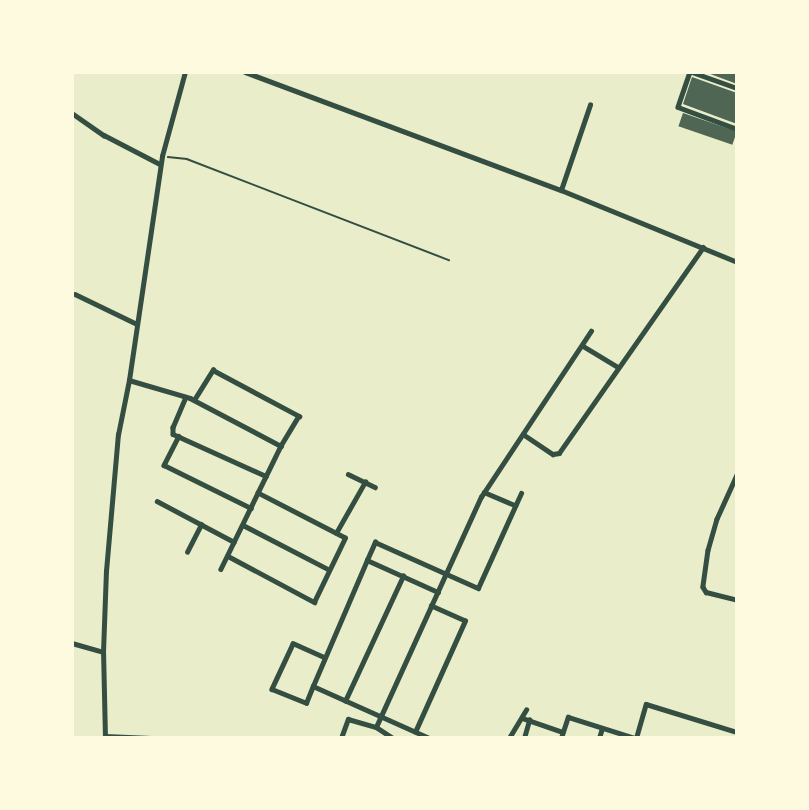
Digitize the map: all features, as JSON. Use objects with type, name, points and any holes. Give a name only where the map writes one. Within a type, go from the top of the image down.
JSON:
[{"type":"street","points":[[151,738],[105,737],[103,652],[106,572],[115,462],[160,164],[185,72]]},
{"type":"street","points":[[245,72],[561,190],[737,262]]},
{"type":"street","points":[[737,88],[691,72],[678,107],[737,129]]},
{"type":"street","points":[[561,190],[590,105]]},
{"type":"street","points":[[72,113],[104,135],[160,164]]},
{"type":"street","points":[[524,434],[553,454],[559,453],[703,247]]},
{"type":"street","points":[[75,294],[137,324]]},
{"type":"street","points":[[376,727],[484,492],[591,331]]},
{"type":"street","points":[[583,346],[618,367]]},
{"type":"street","points":[[194,400],[213,370],[298,416],[221,569]]},
{"type":"street","points":[[129,381],[194,400],[281,446]]},
{"type":"street","points":[[186,397],[172,431],[266,476]]},
{"type":"street","points":[[179,436],[164,465],[251,508]]},
{"type":"street","points":[[348,474],[375,487]]},
{"type":"street","points":[[737,475],[711,540],[703,587],[706,592],[737,600]]},
{"type":"street","points":[[336,533],[365,482]]},
{"type":"street","points":[[484,492],[515,505]]},
{"type":"street","points":[[228,556],[314,602],[345,538],[258,493]]},
{"type":"street","points":[[325,658],[293,644],[272,689],[306,704],[375,542],[478,588],[521,493]]},
{"type":"street","points":[[157,501],[234,542]]},
{"type":"street","points":[[187,552],[201,524]]},
{"type":"street","points":[[243,525],[328,569]]},
{"type":"street","points":[[368,560],[438,592]]},
{"type":"street","points":[[345,700],[403,576]]},
{"type":"street","points":[[415,732],[465,621],[431,606]]},
{"type":"street","points":[[72,643],[103,652]]},
{"type":"street","points":[[313,686],[429,738]]},
{"type":"street","points":[[561,738],[568,717],[635,738],[646,704],[735,732],[731,738]]},
{"type":"street","points":[[509,738],[526,710]]},
{"type":"street","points":[[522,718],[563,732]]},
{"type":"street","points":[[341,738],[348,719],[376,727],[393,738]]},
{"type":"street","points":[[524,738],[529,720]]},
{"type":"street","points":[[599,738],[602,728]]},
{"type":"path","points":[[162,156],[187,159],[449,260]]},
{"type":"building","points":[[705,72],[737,72],[737,84]]},
{"type":"building","points":[[692,77],[737,93],[737,124],[683,104]]},
{"type":"building","points":[[683,113],[737,132],[732,145],[678,126]]}]
